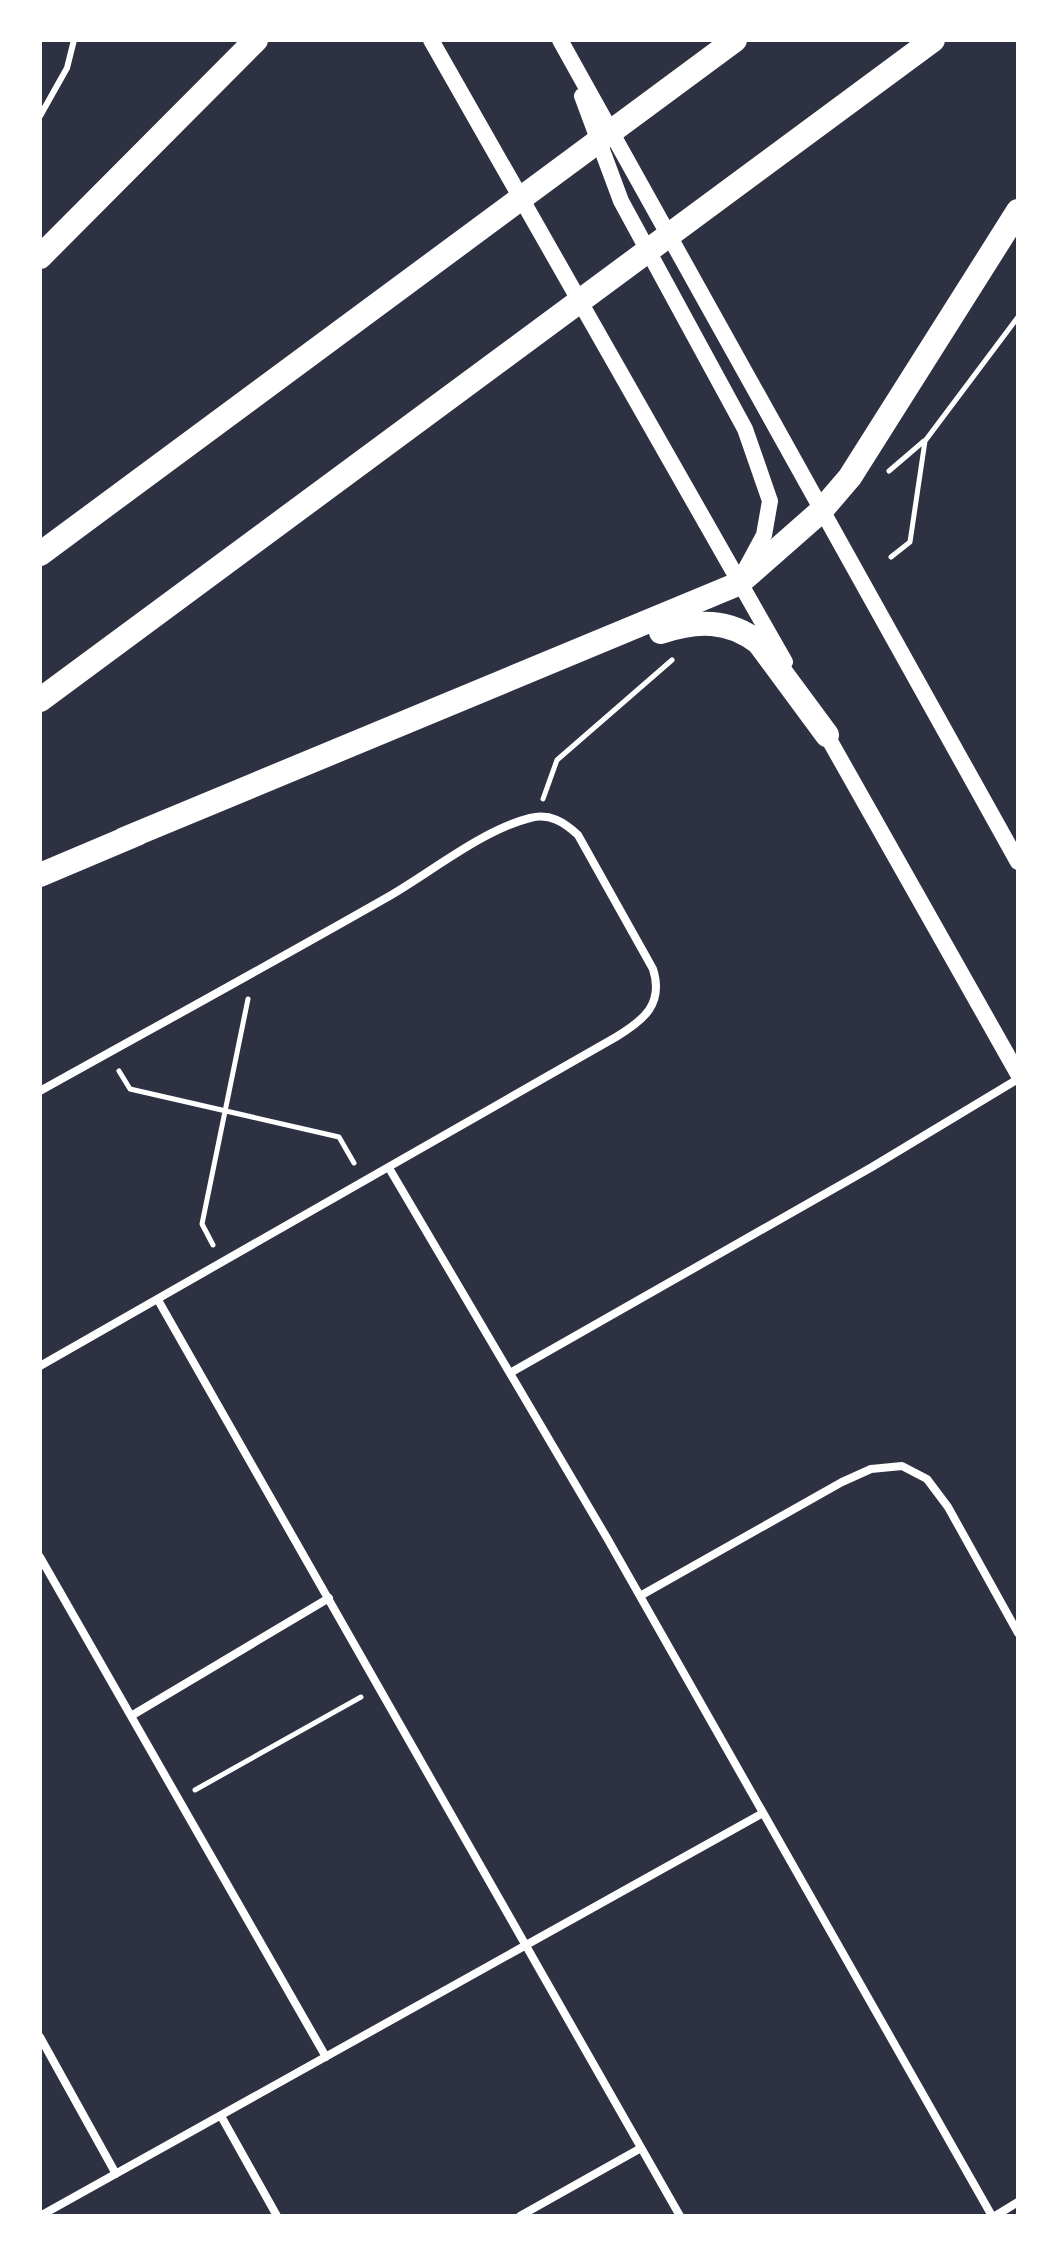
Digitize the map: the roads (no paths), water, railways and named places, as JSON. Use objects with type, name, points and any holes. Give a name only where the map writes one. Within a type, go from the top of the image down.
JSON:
[{"type":"highway","points":[[40,257],[256,40]]},
{"type":"highway","points":[[40,554],[735,40]]},
{"type":"highway","points":[[40,700],[933,40]]},
{"type":"highway","points":[[40,875],[738,584],[820,512],[850,477],[1018,211]]},
{"type":"highway","points":[[124,839],[684,624],[712,623],[745,632],[759,643],[827,735]]},
{"type":"main road","points":[[431,40],[1018,1076]]},
{"type":"main road","points":[[561,41],[621,201],[745,429],[770,501],[764,535],[738,584]]},
{"type":"main road","points":[[561,41],[820,512],[1018,862]]},
{"type":"street","points":[[40,1091],[508,825],[545,815],[565,823],[578,835],[653,969],[657,997],[637,1024],[40,1366]]},
{"type":"street","points":[[510,1373],[872,1167],[1018,1076]]},
{"type":"street","points":[[389,1168],[640,1596],[994,2216],[1018,2202]]},
{"type":"street","points":[[158,1300],[680,2216]]},
{"type":"street","points":[[640,1596],[842,1482],[871,1469],[902,1466],[927,1479],[948,1507],[1018,1633]]},
{"type":"street","points":[[40,1557],[326,2057]]},
{"type":"street","points":[[131,1716],[329,1598]]},
{"type":"street","points":[[40,2216],[763,1813]]},
{"type":"street","points":[[40,2037],[116,2174]]},
{"type":"street","points":[[221,2116],[277,2216]]},
{"type":"street","points":[[520,2216],[641,2148]]},
{"type":"lane","points":[[40,116],[67,68],[75,41]]}]
